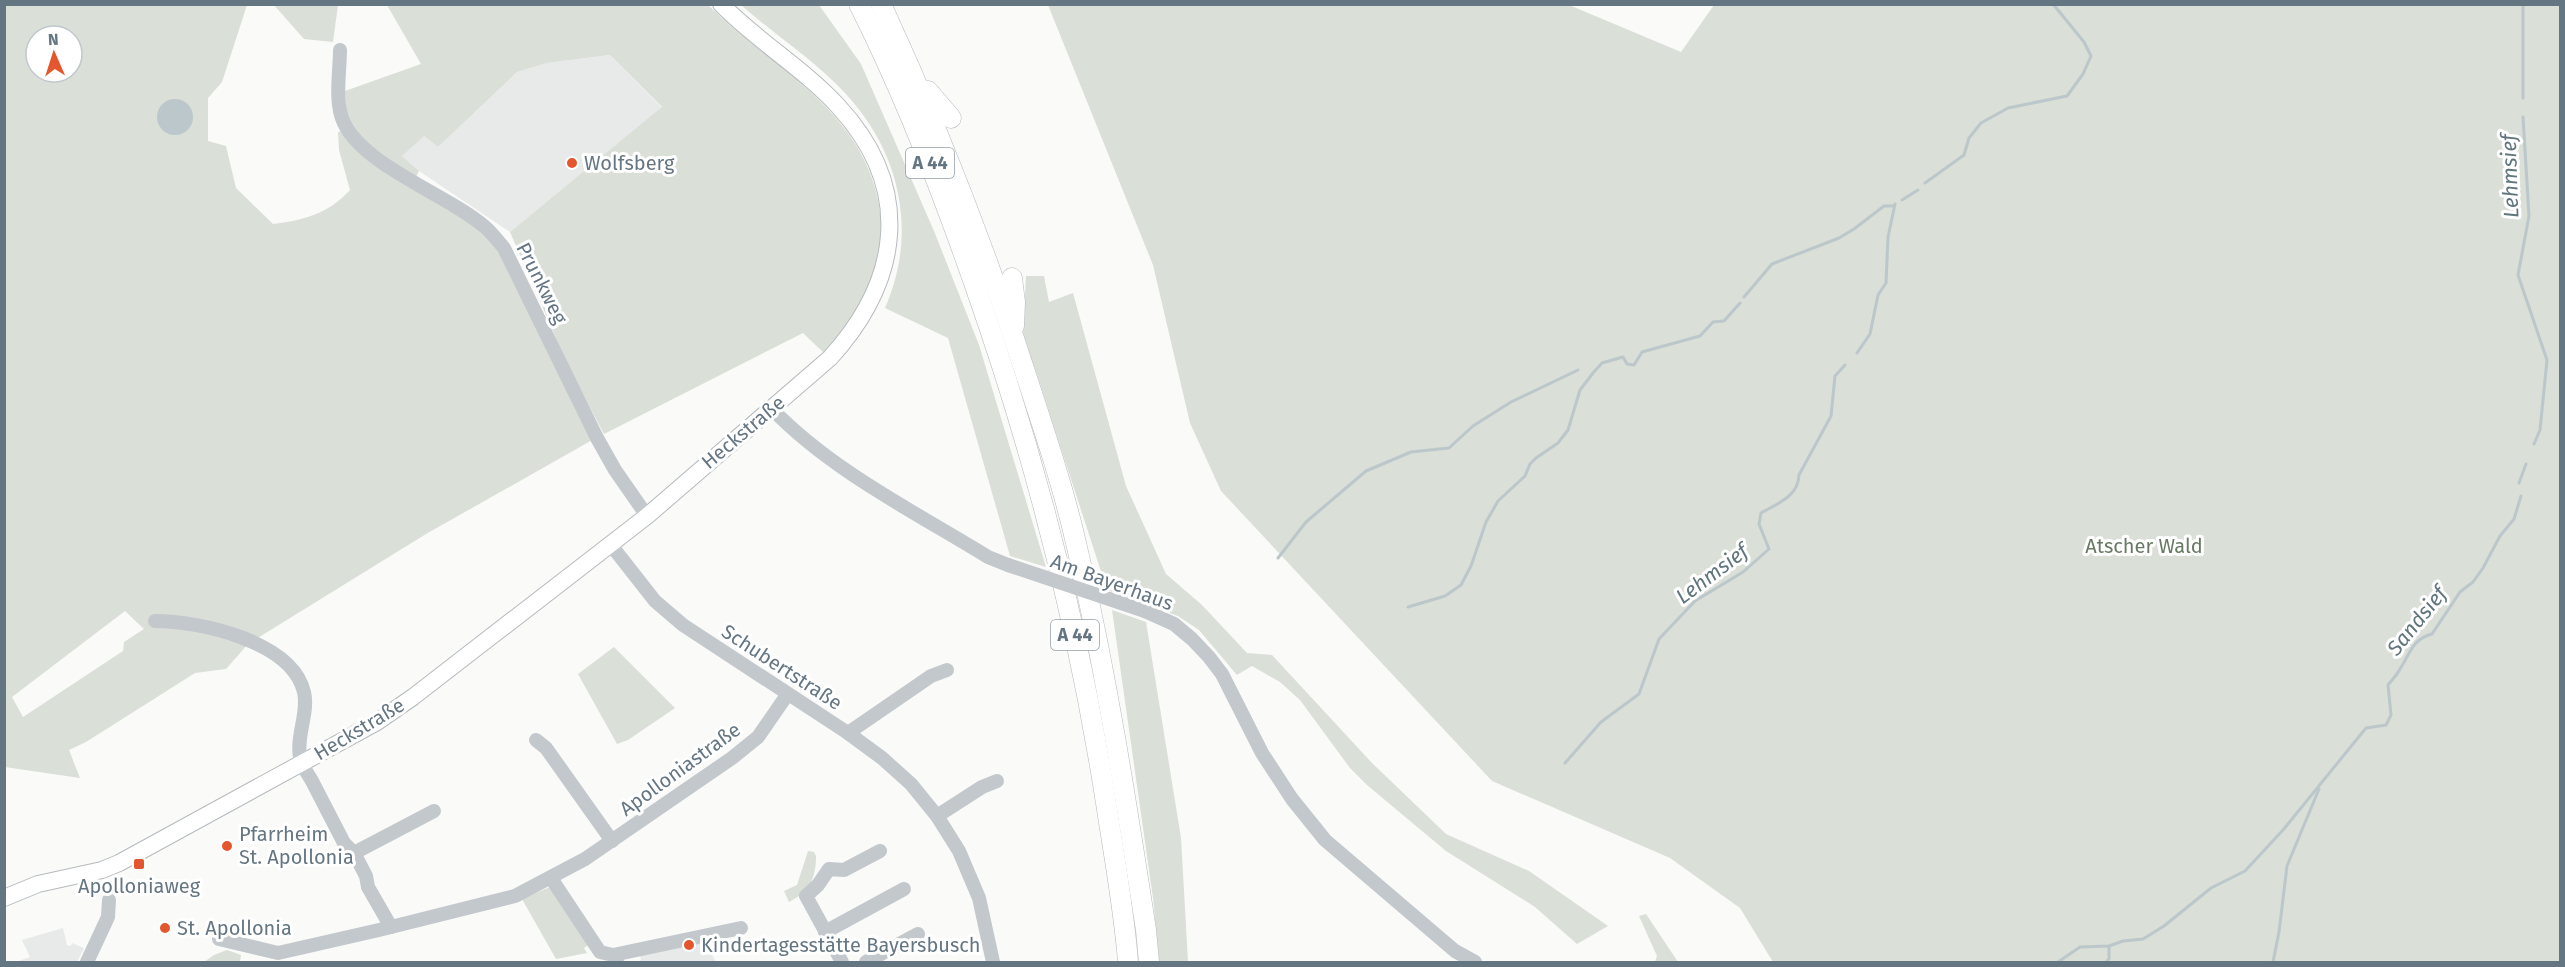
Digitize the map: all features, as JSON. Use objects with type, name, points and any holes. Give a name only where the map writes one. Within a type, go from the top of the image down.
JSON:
[{"type":"highway","name":"A 44","points":[[865,7],[913,73],[974,223],[1041,422],[1078,551],[1112,709],[1149,963]]},
{"type":"highway","name":"A 44","points":[[865,7],[919,135],[955,229],[1012,396],[1056,546],[1091,710],[1128,963]]},
{"type":"highway","points":[[913,73],[951,118]]},
{"type":"highway","points":[[1012,278],[1015,302],[1014,337]]},
{"type":"main road","name":"Heckstraße","points":[[4,898],[38,884],[102,870],[119,863],[377,722],[413,697],[646,516],[830,358],[850,336],[868,309],[879,285],[890,233],[886,195],[878,164],[862,135],[838,106],[721,4]]},
{"type":"street","name":"Prunkweg","points":[[340,50],[340,110],[344,124],[354,138],[373,155],[485,226],[504,248],[597,438],[646,516]]},
{"type":"street","name":"Am Bayerhaus","points":[[772,409],[796,432],[874,488],[988,556],[1008,565],[1145,611],[1174,624],[1209,657],[1222,674],[1262,753],[1292,799],[1325,840],[1455,951],[1475,963]]},
{"type":"street","name":"Schubertstraße","points":[[611,544],[655,601],[683,625],[848,733],[882,758],[904,778],[937,816],[959,851],[979,898],[993,963]]},
{"type":"street","name":"Heckstraße","points":[[154,621],[174,621],[215,627],[260,645],[288,665],[300,680],[305,694],[300,757],[303,764]]},
{"type":"street","points":[[848,733],[931,676],[947,670]]},
{"type":"street","name":"Apolloniastraße","points":[[219,939],[278,952],[515,896],[612,842],[758,737],[787,695]]},
{"type":"street","name":"Apolloniastraße","points":[[536,740],[546,748],[612,842]]},
{"type":"street","points":[[303,764],[344,843],[354,853],[366,876],[368,887],[391,927]]},
{"type":"street","points":[[937,816],[982,787],[997,782]]},
{"type":"street","points":[[354,853],[434,811]]},
{"type":"street","points":[[842,963],[806,896],[818,885],[829,869],[844,870],[880,851]]},
{"type":"street","points":[[551,878],[600,952],[615,959],[741,928]]},
{"type":"street","points":[[825,932],[904,890]]},
{"type":"street","points":[[87,963],[108,917],[109,900]]},
{"type":"street","points":[[866,963],[918,934]]},
{"type":"shaded area","points":[[610,55],[662,108],[510,232],[419,171],[401,155],[424,136],[438,147],[517,72],[547,63]]},
{"type":"shaded area","points":[[175,99],[188,104],[193,117],[188,130],[175,135],[162,130],[157,117],[162,104]]},
{"type":"shaded area","points":[[63,928],[67,945],[71,946],[72,943],[84,948],[77,962],[16,962],[30,957],[22,940]]},
{"type":"shaded area","name":"Kindertagesstätte Bayersbusch","points":[[703,939],[716,962],[636,962],[641,960],[639,952]]},
{"type":"green space","points":[[4,5],[247,5],[222,82],[208,98],[208,141],[226,146],[236,188],[273,224],[315,214],[333,205],[350,190],[339,150],[338,132],[353,128],[346,114],[345,91],[421,64],[387,5],[708,5],[816,97],[840,122],[859,150],[873,182],[881,219],[882,239],[877,270],[866,299],[857,313],[824,353],[803,333],[604,434],[568,366],[510,232],[662,107],[610,55],[547,63],[517,72],[438,147],[424,136],[402,156],[419,171],[411,188],[483,231],[496,246],[594,439],[426,534],[248,644],[226,669],[195,673],[86,742],[69,750],[80,778],[5,767]],"holes":[[[125,611],[144,629],[124,642],[123,651],[23,717],[12,697]]]},
{"type":"green space","points":[[274,5],[338,5],[333,42],[304,39]]},
{"type":"green space","points":[[741,5],[819,5],[861,64],[934,231],[979,345],[1046,567],[1010,556],[948,338],[885,308],[895,280],[901,251],[902,223],[891,168],[880,141],[864,116],[833,81]]},
{"type":"green space","name":"Atscher Wald","points":[[1048,5],[1569,5],[1681,52],[1714,5],[2560,5],[2560,962],[1773,962],[1740,908],[1670,858],[1492,781],[1221,491],[1190,423],[1153,265]]},
{"type":"green space","points":[[1026,276],[1044,276],[1049,302],[1073,293],[1126,486],[1166,574],[1202,605],[1247,653],[1272,655],[1372,763],[1446,834],[1529,871],[1608,926],[1577,944],[1535,907],[1446,851],[1367,785],[1350,768],[1300,700],[1280,682],[1252,666],[1237,675],[1199,630],[1178,616],[1107,590],[1023,336]]},
{"type":"green space","points":[[1112,610],[1146,622],[1181,838],[1188,962],[1159,962],[1153,898]]},
{"type":"green space","points":[[614,647],[675,708],[628,740],[617,744],[578,674]]},
{"type":"green space","points":[[808,851],[814,852],[816,856],[813,878],[802,894],[789,902],[784,891],[797,885]]},
{"type":"green space","points":[[550,887],[590,944],[584,948],[587,953],[556,959],[522,899]]},
{"type":"green space","points":[[1646,914],[1678,962],[1655,962],[1657,956],[1639,916]]},
{"type":"green space","points":[[227,950],[241,955],[240,962],[204,962],[214,955]]},
{"type":"waterway","name":"Lehmsief","points":[[1925,183],[1964,155],[1969,138],[1981,123],[2008,108],[2067,96],[2083,74],[2091,56],[2084,42],[2053,4]]},
{"type":"waterway","name":"Lehmsief","points":[[2523,4],[2523,98]]},
{"type":"waterway","name":"Lehmsief","points":[[2523,117],[2529,216],[2518,275],[2547,360],[2540,430],[2534,444]]},
{"type":"waterway","name":"Lehmsief","points":[[1902,200],[1918,190]]},
{"type":"waterway","name":"Lehmsief","points":[[1857,353],[1870,334],[1878,295],[1886,283],[1888,237],[1895,204]]},
{"type":"waterway","name":"Lehmsief","points":[[1744,297],[1772,264],[1839,238],[1884,206],[1894,206]]},
{"type":"waterway","name":"Lehmsief","points":[[1408,607],[1445,596],[1461,585],[1471,566],[1486,522],[1498,501],[1525,476],[1530,464],[1558,443],[1568,430],[1580,390],[1602,363],[1623,357],[1627,364],[1634,365],[1642,352],[1700,336],[1713,322],[1724,321],[1740,303]]},
{"type":"waterway","name":"Lehmsief","points":[[1565,763],[1601,722],[1639,694],[1659,639],[1695,601],[1743,572],[1769,549],[1759,524],[1761,513],[1786,498],[1795,489],[1799,475],[1831,416],[1835,376],[1845,365]]},
{"type":"waterway","points":[[1278,558],[1306,522],[1366,471],[1411,452],[1449,448],[1473,426],[1511,402],[1578,370]]},
{"type":"waterway","name":"Lehmsief","points":[[2519,483],[2526,464]]},
{"type":"waterway","name":"Sandsief","points":[[2058,962],[2080,947],[2109,946],[2123,941],[2143,939],[2164,926],[2211,888],[2245,871],[2283,830],[2366,728],[2386,725],[2391,715],[2388,685],[2416,643],[2432,634],[2460,592],[2473,582],[2483,568],[2500,536],[2514,519],[2521,496]]},
{"type":"waterway","name":"Sandsief","points":[[2273,962],[2287,866],[2319,789]]},
{"type":"waterway","points":[[2106,962],[2109,959],[2109,946]]},
{"type":"place","name":"Wolfsberg","points":[[572,163]]},
{"type":"place","name":"Pfarrheim St. Apollonia","points":[[227,846]]},
{"type":"place","name":"Apolloniaweg","points":[[139,864]]},
{"type":"place","name":"St. Apollonia","points":[[165,928]]},
{"type":"place","name":"Kindertagesstätte Bayersbusch","points":[[689,945]]}]
